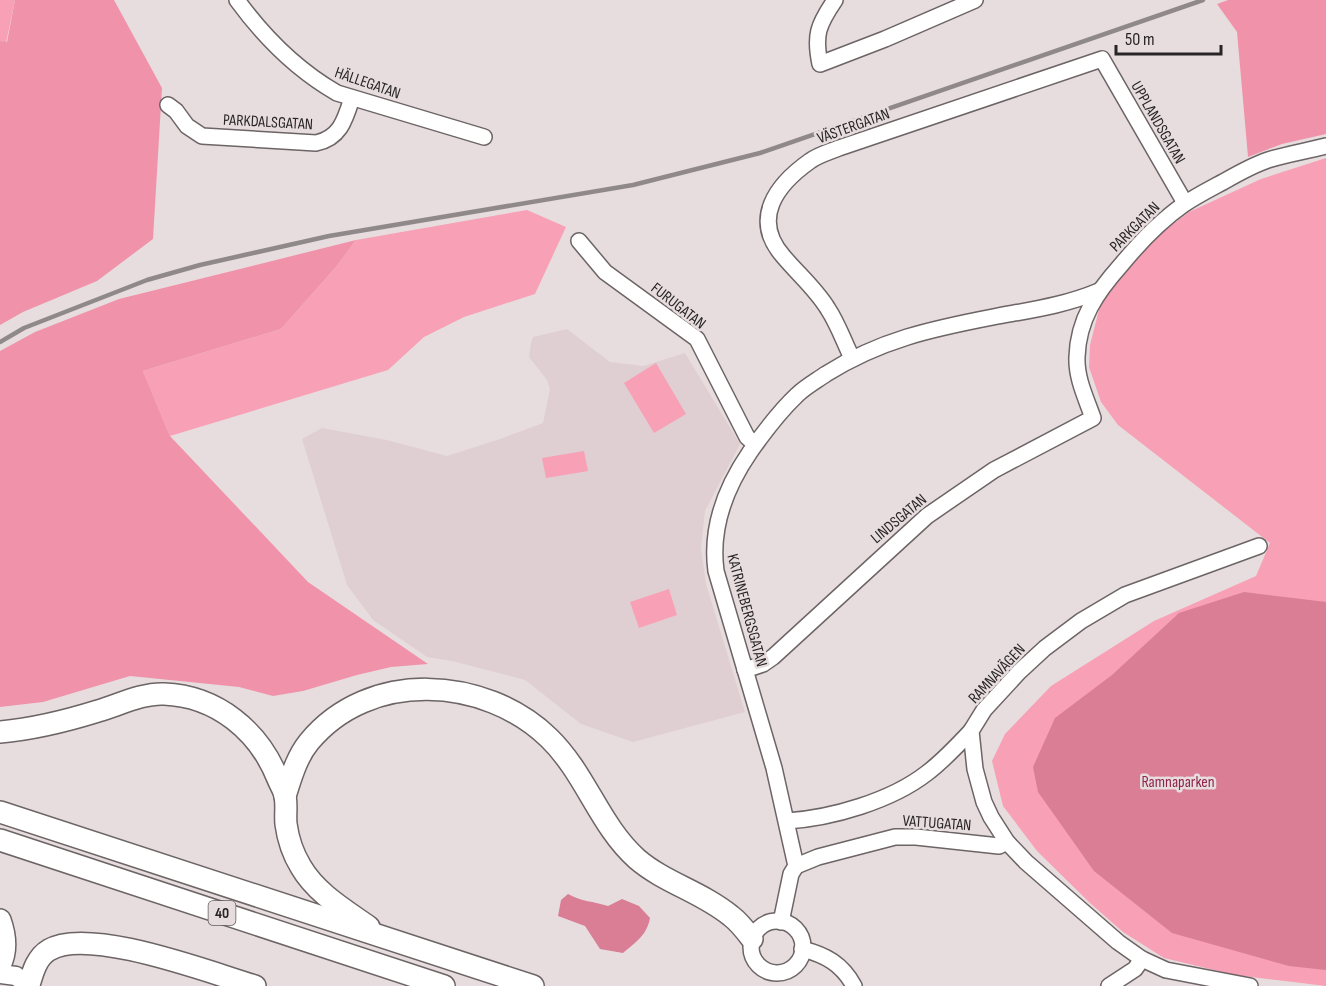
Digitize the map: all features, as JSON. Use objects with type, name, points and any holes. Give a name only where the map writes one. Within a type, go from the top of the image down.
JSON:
[{"type":"highway","points":[[285,796],[292,773],[308,743],[332,720],[348,710],[368,700],[411,690],[453,691],[474,695],[495,702],[513,712],[549,738],[570,764],[596,808],[622,844],[655,873],[724,911],[752,939]]},
{"type":"highway","points":[[0,732],[29,730],[144,696],[163,694],[184,696],[227,713],[246,728],[273,765],[285,796],[286,823],[291,847],[302,868],[324,893],[387,939]]},
{"type":"highway","name":"40","points":[[0,812],[533,986]]},
{"type":"highway","name":"40","points":[[0,840],[444,986]]},
{"type":"highway","points":[[0,920],[4,938],[3,959],[0,965]]},
{"type":"highway","points":[[30,985],[35,966],[47,951],[66,944],[86,943],[107,944],[137,951],[255,986]]},
{"type":"main road","points":[[0,974],[16,976],[30,985]]},
{"type":"street","name":"HÄLLEGATAN","points":[[237,0],[258,29],[322,85],[352,98],[484,136]]},
{"type":"street","points":[[835,0],[825,15],[817,36],[820,64],[975,0]]},
{"type":"street","name":"UPPLANDSGATAN","points":[[1102,59],[1185,203]]},
{"type":"street","name":"VÄSTERGATAN","points":[[852,358],[828,308],[782,255],[773,240],[767,224],[769,206],[785,182],[811,160],[839,148],[1102,59]]},
{"type":"street","name":"PARKDALSGATAN","points":[[168,105],[176,111],[187,126],[202,136],[316,143],[328,141],[336,135],[348,112],[352,98]]},
{"type":"street","name":"PARKGATAN","points":[[1094,418],[1080,382],[1077,359],[1079,337],[1087,310],[1099,291],[1146,236],[1185,203],[1237,174],[1268,160],[1326,146]]},
{"type":"street","name":"FURUGATAN","points":[[579,241],[605,272],[698,339],[747,437],[756,444]]},
{"type":"street","name":"KATRINEBERGSGATAN","points":[[781,922],[791,874],[796,866],[774,768],[716,571],[714,553],[718,519],[725,498],[742,463],[779,414],[798,394],[852,358],[903,337],[1071,303],[1099,291]]},
{"type":"street","name":"LINDSGATAN","points":[[745,670],[763,664],[773,657],[927,516],[994,470],[1094,418]]},
{"type":"street","name":"RAMNAVÄGEN","points":[[971,731],[984,710],[1019,672],[1044,648],[1081,621],[1125,595],[1259,546]]},
{"type":"street","points":[[971,731],[975,769],[984,802],[991,817],[1006,842],[1070,901],[1118,942],[1142,959],[1166,970],[1250,986]]},
{"type":"street","name":"VATTUGATAN","points":[[787,821],[836,813],[871,802],[903,788],[926,774],[971,731]]},
{"type":"street","name":"VATTUGATAN","points":[[796,866],[896,837],[999,846],[1006,842]]},
{"type":"street","points":[[770,922],[781,922],[792,926],[797,931],[801,938],[802,949],[800,959],[794,967],[772,979],[754,960],[751,950],[752,939],[764,925],[770,922]]},
{"type":"street","points":[[802,949],[830,959],[854,986]]},
{"type":"street","points":[[1109,986],[1135,969],[1142,959]]},
{"type":"shaded area","points":[[15,0],[114,0],[162,88],[153,239],[97,281],[23,312],[0,325],[0,41],[7,42]]},
{"type":"shaded area","points":[[1228,0],[1326,0],[1326,134],[1282,144],[1248,157],[1237,32],[1217,4]]},
{"type":"shaded area","points":[[356,240],[336,267],[281,329],[143,371],[170,436],[308,582],[428,664],[391,667],[303,691],[273,696],[239,687],[130,676],[43,702],[0,707],[0,351],[35,332],[119,299]]},
{"type":"shaded area","points":[[567,329],[610,362],[643,366],[685,353],[740,444],[705,511],[701,548],[706,584],[745,712],[633,742],[581,724],[525,680],[452,661],[427,657],[373,620],[347,585],[302,439],[322,428],[387,440],[447,456],[543,423],[550,389],[547,380],[529,357],[531,343],[533,337]]},
{"type":"shaded area","points":[[1244,592],[1326,602],[1326,970],[1289,966],[1172,933],[1094,871],[1038,792],[1033,767],[1055,718],[1112,675],[1179,613]]},
{"type":"shaded area","points":[[568,894],[608,906],[622,899],[639,906],[650,918],[649,924],[640,938],[623,953],[600,949],[585,926],[558,916],[561,900]]},
{"type":"green space","points":[[0,0],[15,0],[6,43],[0,41]]},
{"type":"green space","name":"Ramnaparken","points":[[1326,158],[1326,986],[1235,975],[1164,958],[1123,932],[1037,851],[1003,806],[992,761],[1005,734],[1051,686],[1154,621],[1256,576],[1270,543],[1118,425],[1101,402],[1089,367],[1090,345],[1102,298],[1157,236],[1189,212],[1261,179]]},
{"type":"green space","points":[[527,210],[566,227],[535,294],[464,317],[424,337],[388,370],[170,436],[143,371],[281,329],[336,267],[356,240]]},
{"type":"green space","points":[[656,363],[686,414],[654,433],[624,383]]},
{"type":"green space","points":[[584,451],[588,471],[546,478],[542,458]]},
{"type":"green space","points":[[669,589],[677,615],[639,628],[630,602]]},
{"type":"railway","points":[[0,342],[24,328],[147,280],[200,265],[329,236],[633,185],[760,153],[1203,0]]}]
